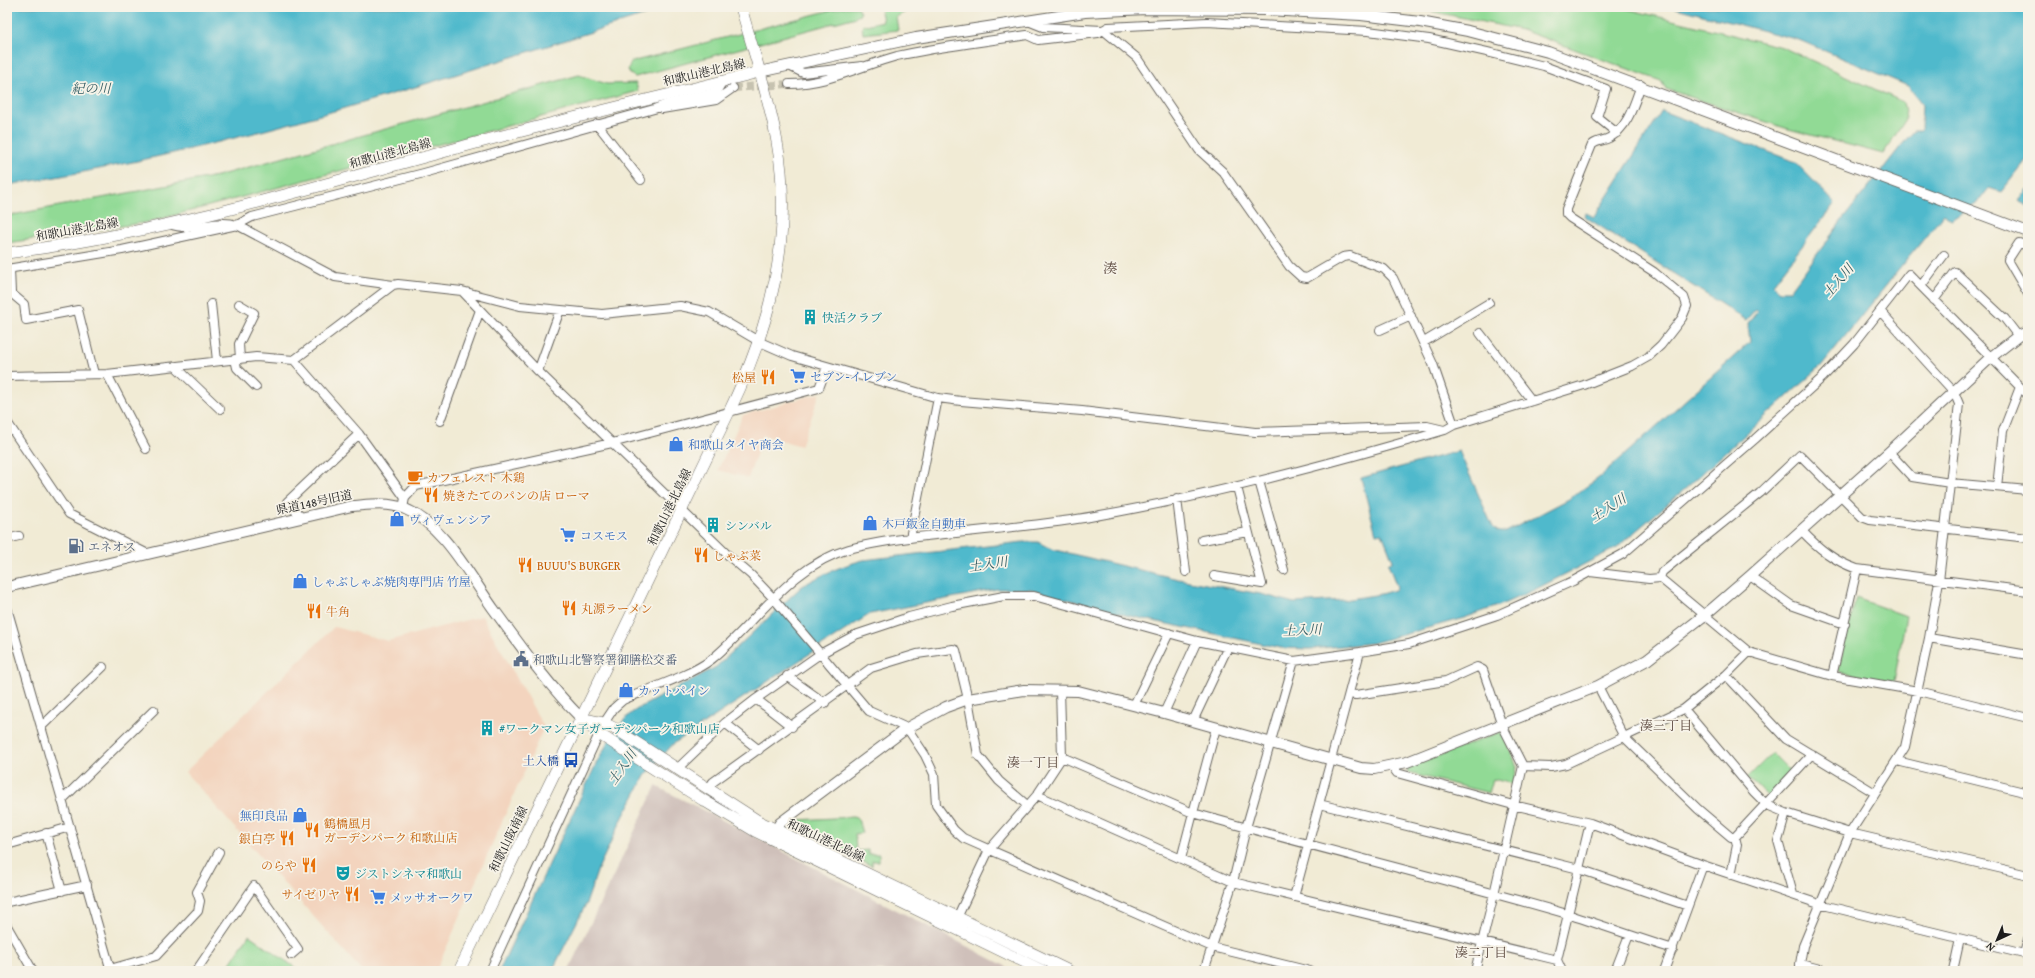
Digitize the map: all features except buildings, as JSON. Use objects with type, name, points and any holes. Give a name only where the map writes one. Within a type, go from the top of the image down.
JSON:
[{"type":"main road","points":[[741,7],[759,72]]},
{"type":"main road","name":"和歌山港北島線","points":[[7,254],[91,240],[170,224],[527,129],[759,72],[777,142],[783,190],[782,225],[775,282],[760,342],[746,377],[581,718]]},
{"type":"main road","name":"和歌山港北島線","points":[[581,718],[609,725],[666,761],[773,834],[952,928],[1043,971]]},
{"type":"main road","name":"和歌山港北島線","points":[[581,718],[603,736],[713,807],[958,917],[1069,971]]},
{"type":"main road","name":"和歌山阪南線","points":[[459,971],[581,718]]},
{"type":"street","points":[[759,72],[882,44],[1085,12],[1146,9],[1266,10],[1361,15],[1420,22],[1507,40],[1548,52],[1641,85],[2028,232]]},
{"type":"street","points":[[1028,21],[1043,27],[1103,30],[1137,58],[1199,150],[1223,172],[1295,273],[1301,277],[1307,278],[1343,257],[1350,256],[1384,269],[1393,278],[1424,342],[1454,425]]},
{"type":"street","points":[[789,66],[803,73],[864,66],[899,56],[978,42],[1027,36],[1038,40],[1098,33],[1108,28],[1152,24],[1207,22],[1368,31],[1429,39],[1544,66],[1606,89],[1597,116],[1617,133]]},
{"type":"street","points":[[789,84],[809,84],[853,72],[864,66]]},
{"type":"street","points":[[94,374],[78,310],[26,320],[24,304],[11,293],[8,269],[122,250],[238,225],[252,217],[424,173],[654,109],[667,104],[716,92],[723,81]]},
{"type":"street","points":[[490,971],[609,725],[614,708],[623,700],[695,670],[709,661],[775,601],[792,580],[810,567],[830,556],[849,549],[910,538],[1095,516],[1237,487],[1350,458],[1445,430],[1454,425],[1584,385],[1632,366],[1648,356],[1661,345],[1678,324],[1687,306],[1684,297],[1654,272],[1566,214],[1566,209],[1592,145],[1617,133],[1627,121],[1641,85]]},
{"type":"street","points":[[654,109],[673,108],[716,100],[733,88]]},
{"type":"street","points":[[597,124],[641,180]]},
{"type":"street","points":[[170,224],[180,228],[227,222],[238,225],[335,277],[393,285],[405,284],[462,291],[520,306],[602,314],[680,306],[709,312],[760,342],[792,356],[938,398],[1082,411],[1255,432],[1427,426],[1445,430]]},
{"type":"street","points":[[2028,246],[2019,243],[2008,260],[2028,294]]},
{"type":"street","points":[[1921,286],[1944,255]]},
{"type":"street","points":[[1934,300],[1955,272],[2005,319],[2018,336]]},
{"type":"street","points":[[677,769],[725,723],[819,652],[855,635],[909,617],[952,606],[1004,596],[1034,596],[1227,649],[1294,661],[1410,644],[1497,615],[1590,572],[1622,554],[1755,439],[1823,377],[1880,312],[1909,274],[2028,395]]},
{"type":"street","points":[[7,376],[107,374],[256,357],[294,360],[393,285]]},
{"type":"street","points":[[462,291],[538,371],[751,575],[849,685],[869,710],[907,728],[925,755],[934,774],[936,805],[954,830],[963,838],[1212,947],[1310,971]]},
{"type":"street","points":[[1424,342],[1489,303]]},
{"type":"street","points":[[211,304],[217,361]]},
{"type":"street","points":[[239,304],[254,313],[239,344],[237,368],[256,387]]},
{"type":"street","points":[[440,420],[480,310]]},
{"type":"street","points":[[538,371],[560,310]]},
{"type":"street","points":[[1828,971],[1800,967],[1804,946],[1819,904],[1850,832],[1905,747],[1929,638],[1939,581],[1959,404],[1954,392],[1880,312]]},
{"type":"street","points":[[1380,330],[1411,316]]},
{"type":"street","points":[[773,834],[780,823],[907,728],[946,707],[968,699],[1024,690],[1078,691],[1193,721],[1269,744],[1361,768],[1374,769],[1407,762],[1502,725],[1598,686],[1647,660],[1706,614],[1802,531],[1990,358],[2018,336],[2028,332]]},
{"type":"street","points":[[1480,333],[1532,401]]},
{"type":"street","points":[[294,360],[359,434],[404,503],[416,486],[612,443],[819,388],[827,367]]},
{"type":"street","points":[[175,366],[220,409]]},
{"type":"street","points":[[107,374],[146,449]]},
{"type":"street","points":[[1997,488],[2003,431],[2020,387]]},
{"type":"street","points":[[910,538],[938,398]]},
{"type":"street","points":[[7,422],[69,514],[148,554]]},
{"type":"street","points":[[302,518],[288,502],[359,434]]},
{"type":"street","points":[[1889,452],[1912,477],[1950,483],[2028,490]]},
{"type":"street","points":[[1660,578],[1662,572],[1760,493],[1800,455],[1862,517],[1870,520],[2028,538]]},
{"type":"street","points":[[1259,481],[1284,570]]},
{"type":"street","points":[[1214,576],[1262,584],[1237,487]]},
{"type":"street","points":[[1177,499],[1186,572]]},
{"type":"street","name":"県道148号旧道","points":[[7,587],[352,506],[404,503],[439,533],[495,611],[566,703],[581,718]]},
{"type":"street","points":[[1802,531],[1824,552],[1839,563],[1857,569],[1939,581],[2028,591]]},
{"type":"street","points":[[1202,540],[1248,532]]},
{"type":"street","points":[[7,539],[19,536]]},
{"type":"street","points":[[1832,676],[1857,569]]},
{"type":"street","points":[[1590,572],[1649,579],[1660,578],[1706,614],[1749,652],[1832,676],[1918,691],[2028,718]]},
{"type":"street","points":[[1750,576],[1791,605],[1845,624]]},
{"type":"street","points":[[7,608],[110,970],[156,956],[198,911],[200,902],[197,892],[219,852]]},
{"type":"street","points":[[1134,705],[1169,633]]},
{"type":"street","points":[[1929,638],[2028,655]]},
{"type":"street","points":[[1164,713],[1197,641]]},
{"type":"street","points":[[708,789],[713,782],[792,727],[871,668],[917,654],[953,648],[956,650],[968,699],[978,755],[999,781],[1028,806]]},
{"type":"street","points":[[1193,721],[1227,649]]},
{"type":"street","points":[[1294,897],[1360,652]]},
{"type":"street","points":[[1523,766],[1551,767],[1566,764],[1684,709],[1726,675],[1749,652]]},
{"type":"street","points":[[1204,971],[1233,882],[1269,744],[1294,661]]},
{"type":"street","points":[[41,727],[103,667]]},
{"type":"street","points":[[1349,694],[1356,695],[1446,681],[1477,667],[1483,670],[1502,725],[1523,766],[1475,971]]},
{"type":"street","points":[[1726,675],[1786,739],[1875,793]]},
{"type":"street","points":[[787,676],[824,703]]},
{"type":"street","points":[[1598,686],[1624,737],[1698,809],[1731,837],[1735,837]]},
{"type":"street","points":[[952,928],[989,850],[1037,795],[1062,757],[1060,690]]},
{"type":"street","points":[[756,699],[792,727]]},
{"type":"street","points":[[1684,709],[1754,792],[1767,805],[1786,813],[1850,832],[2028,875]]},
{"type":"street","points":[[62,800],[154,710]]},
{"type":"street","points":[[725,723],[759,750]]},
{"type":"street","points":[[1181,859],[1216,728]]},
{"type":"street","points":[[1735,837],[1767,805],[1812,754]]},
{"type":"street","points":[[1062,757],[1193,813],[1568,915],[1673,950]]},
{"type":"street","points":[[1897,761],[2028,793]]},
{"type":"street","points":[[1391,765],[1397,773],[1590,823],[1819,904],[2026,955],[2028,939]]},
{"type":"street","points":[[1037,795],[1233,882],[1557,960]]},
{"type":"street","points":[[1319,804],[1579,869],[1688,906]]},
{"type":"street","points":[[1786,813],[1778,841],[1792,894]]},
{"type":"street","points":[[1562,971],[1557,960],[1590,823]]},
{"type":"street","points":[[7,845],[70,827]]},
{"type":"street","points":[[46,833],[62,891]]},
{"type":"street","points":[[1731,874],[1737,845],[1735,837]]},
{"type":"street","points":[[1664,971],[1673,950],[1703,864]]},
{"type":"street","points":[[7,902],[86,885]]},
{"type":"street","points":[[196,971],[254,886],[298,950],[291,955]]},
{"type":"street","points":[[7,926],[33,971]]},
{"type":"street","points":[[1615,971],[1629,935]]},
{"type":"street","points":[[1953,971],[1960,939]]},
{"type":"shaded area","points":[[820,393],[801,446],[763,435],[748,478],[718,470],[743,415]]},
{"type":"shaded area","points":[[482,616],[544,727],[436,971],[362,971],[185,772],[334,627],[388,641]]},
{"type":"shaded area","points":[[656,786],[1015,971],[568,971]]},
{"type":"green space","points":[[843,7],[858,7],[861,13],[856,17],[635,77],[630,74],[628,69],[631,62]]},
{"type":"green space","points":[[880,7],[932,7],[907,11],[896,17],[898,30],[863,34],[862,26],[883,21]]},
{"type":"green space","points":[[1381,7],[1619,7],[1782,47],[1903,102],[1906,119],[1883,154],[1785,128],[1666,89],[1661,81],[1522,30],[1430,11]]},
{"type":"green space","points":[[579,75],[607,84],[636,83],[638,91],[149,222],[7,243],[7,216],[217,176]]},
{"type":"green space","points":[[1856,598],[1906,616],[1894,682],[1840,672],[1838,670]]},
{"type":"green space","points":[[1503,731],[1517,767],[1513,784],[1493,779],[1489,793],[1408,773],[1407,768]]},
{"type":"green space","points":[[1772,753],[1791,772],[1769,797],[1747,778]]},
{"type":"green space","points":[[853,817],[858,819],[862,833],[855,834],[856,851],[868,850],[868,854],[879,854],[879,861],[872,861],[872,866],[790,827],[797,820]]},
{"type":"green space","points":[[249,935],[300,971],[225,971]]},
{"type":"water","name":"紀の川","points":[[7,7],[671,7],[425,84],[259,132],[92,170],[7,185]]},
{"type":"water","name":"土入川","points":[[1672,7],[2028,7],[2028,158],[2001,192],[1989,188],[1979,201],[1951,220],[1944,214],[1821,366],[1685,489],[1616,548],[1536,589],[1501,605],[1464,618],[1373,643],[1310,649],[1281,648],[1125,615],[1030,589],[997,589],[870,614],[673,744],[645,776],[622,819],[598,869],[586,904],[552,971],[499,971],[597,762],[620,725],[626,718],[639,708],[716,667],[801,587],[831,571],[863,560],[1023,542],[1038,542],[1051,549],[1178,579],[1261,594],[1294,603],[1344,600],[1381,594],[1395,590],[1397,587],[1388,564],[1393,561],[1382,533],[1376,534],[1361,478],[1459,451],[1492,525],[1495,529],[1501,532],[1506,532],[1569,499],[1600,477],[1750,342],[1748,323],[1757,312],[1755,310],[1746,320],[1584,216],[1586,213],[1594,217],[1662,111],[1795,162],[1835,203],[1773,284],[1780,291],[1790,291],[1846,215],[1913,131],[1921,131],[1922,104],[1908,86],[1799,40]]},
{"type":"water","points":[[2028,188],[2028,206],[2018,201]]},
{"type":"tunnel","points":[[733,88],[789,84]]},
{"type":"place","name":"快活クラブ","points":[[810,317]]},
{"type":"place","name":"セブン-イレブン","points":[[798,376]]},
{"type":"place","name":"松屋","points":[[768,377]]},
{"type":"place","name":"和歌山タイヤ商会","points":[[676,444]]},
{"type":"place","name":"カフェレスト 木鶏","points":[[415,477]]},
{"type":"place","name":"焼きたてのパンの店 ローマ","points":[[431,495]]},
{"type":"place","name":"ヴィヴェンシア","points":[[397,519]]},
{"type":"place","name":"木戸鈑金自動車","points":[[870,523]]},
{"type":"place","name":"シンバル","points":[[713,525]]},
{"type":"place","name":"コスモス","points":[[568,535]]},
{"type":"place","name":"エネオス","points":[[76,546]]},
{"type":"place","name":"しゃぶ菜","points":[[701,555]]},
{"type":"place","name":"BUUU'S BURGER","points":[[525,565]]},
{"type":"place","name":"しゃぶしゃぶ焼肉専門店 竹屋","points":[[300,581]]},
{"type":"place","name":"丸源ラーメン","points":[[569,608]]},
{"type":"place","name":"牛角","points":[[314,611]]},
{"type":"place","name":"和歌山北警察署御膳松交番","points":[[521,659]]},
{"type":"place","name":"カットパイン","points":[[626,690]]},
{"type":"place","name":"#ワークマン女子ガーデンパーク和歌山店","points":[[487,728]]},
{"type":"place","name":"土入橋","points":[[571,760]]},
{"type":"place","name":"無印良品","points":[[300,815]]},
{"type":"place","name":"鶴橋風月 ガーデンパーク 和歌山店","points":[[312,830]]},
{"type":"place","name":"銀白亭","points":[[287,838]]},
{"type":"place","name":"のらや","points":[[309,865]]},
{"type":"place","name":"ジストシネマ和歌山","points":[[343,873]]},
{"type":"place","name":"サイゼリヤ","points":[[352,894]]},
{"type":"place","name":"メッサオークワ","points":[[378,897]]},
{"type":"district","name":"湊","points":[[1110,268]]},
{"type":"district","name":"湊三丁目","points":[[1666,725]]},
{"type":"district","name":"湊一丁目","points":[[1033,762]]},
{"type":"district","name":"湊二丁目","points":[[1481,952]]}]
